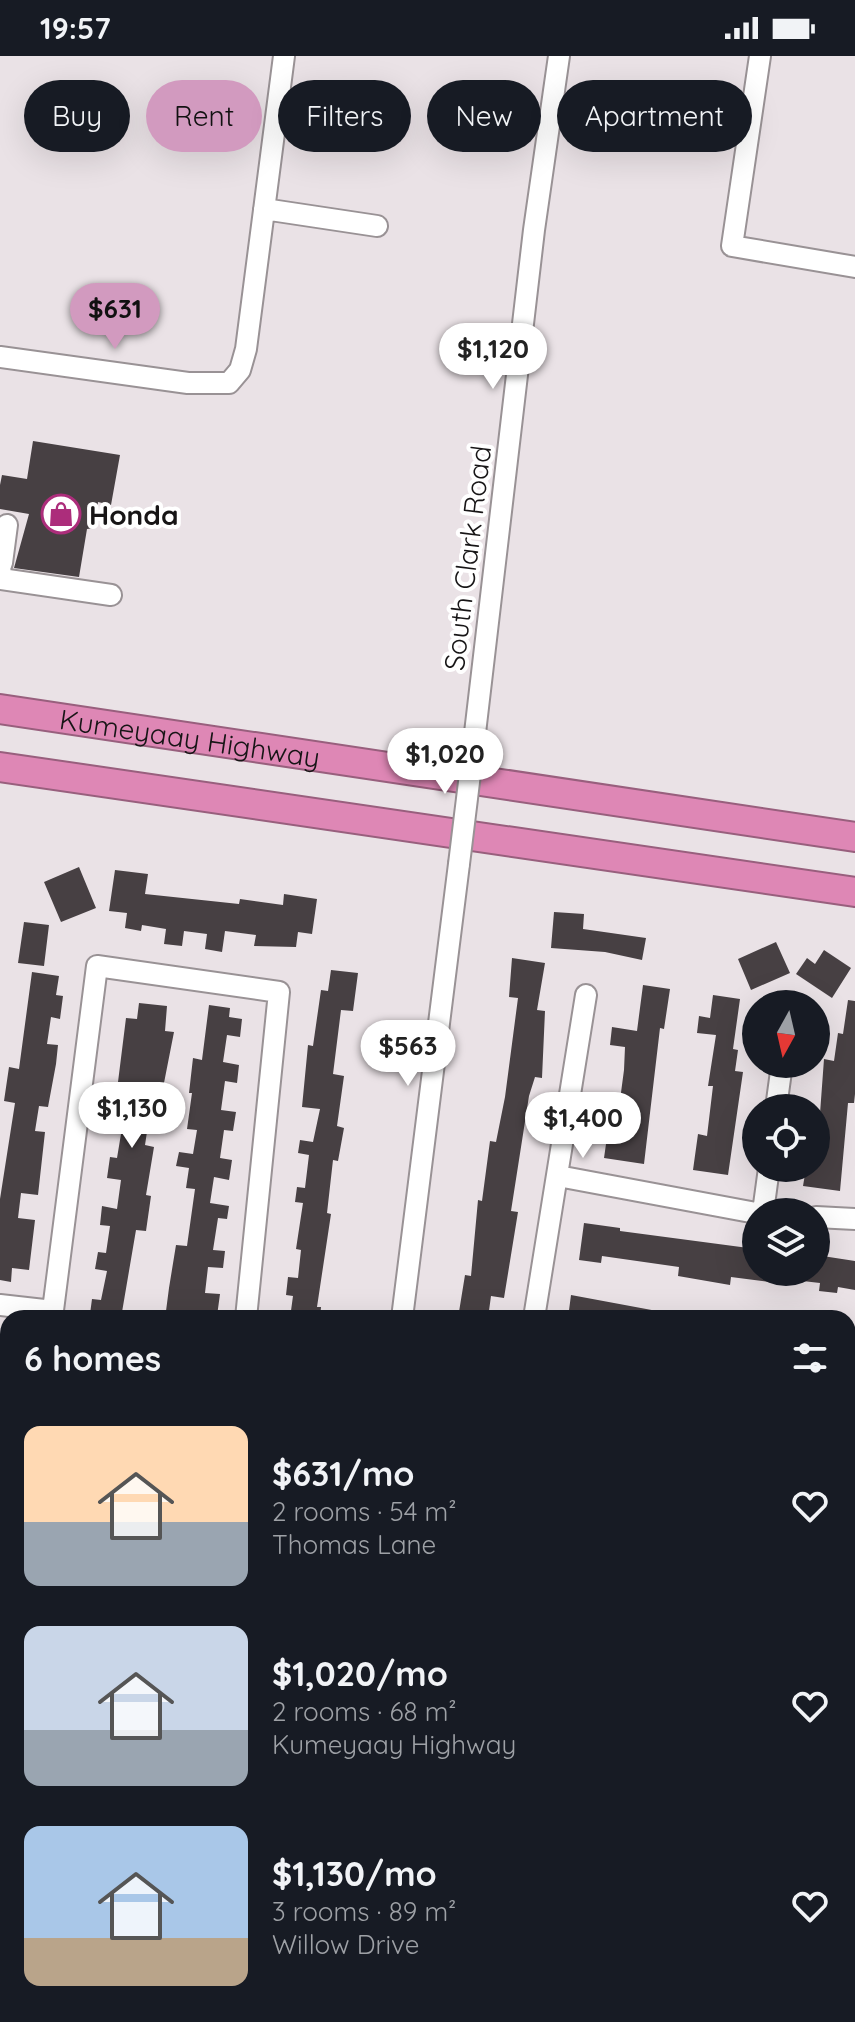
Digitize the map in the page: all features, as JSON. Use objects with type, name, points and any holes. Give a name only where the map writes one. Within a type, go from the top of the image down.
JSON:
[{"type":"highway","name":"Kumeyaay Highway","points":[[0,709],[855,837]]},
{"type":"highway","name":"Kumeyaay Highway","points":[[0,767],[855,892]]},
{"type":"highway","points":[[732,819],[792,812],[855,820]]},
{"type":"street","points":[[0,357],[188,383],[229,383],[240,370],[246,349],[284,56]]},
{"type":"street","name":"South Clark Road","points":[[403,1310],[534,230],[559,56]]},
{"type":"street","points":[[760,56],[732,246],[855,267]]},
{"type":"street","points":[[264,209],[377,226]]},
{"type":"street","points":[[7,525],[1,579],[111,595]]},
{"type":"street","points":[[54,1310],[97,966],[279,992],[247,1310]]},
{"type":"street","points":[[535,1310],[586,995]]},
{"type":"street","points":[[558,1176],[742,1210]]},
{"type":"street","points":[[830,1218],[855,1219]]},
{"type":"street","points":[[0,1305],[26,1310]]},
{"type":"path","points":[[464,2022],[536,2022]]},
{"type":"building","name":"Honda","points":[[33,441],[120,455],[111,505],[98,502],[95,528],[87,529],[79,577],[14,568],[29,514],[0,509],[0,485],[2,475],[27,479]]},
{"type":"building","points":[[79,867],[96,908],[61,922],[44,882]]},
{"type":"building","points":[[115,870],[148,874],[145,894],[239,904],[240,899],[283,905],[284,894],[317,899],[312,934],[298,932],[296,947],[254,946],[256,935],[225,931],[222,952],[205,949],[207,934],[184,931],[182,946],[164,944],[166,929],[142,925],[141,931],[125,928],[127,913],[109,911]]},
{"type":"building","points":[[554,912],[584,914],[583,929],[646,938],[642,960],[605,952],[551,948]]},
{"type":"building","points":[[24,922],[49,925],[44,966],[18,963]]},
{"type":"building","points":[[776,942],[790,973],[751,990],[738,959]]},
{"type":"building","points":[[824,950],[851,968],[832,998],[830,990],[820,990],[796,974],[807,958],[815,964]]},
{"type":"building","points":[[512,958],[545,963],[537,1010],[545,1011],[542,1078],[535,1077],[529,1096],[511,1211],[518,1212],[504,1298],[491,1296],[489,1310],[459,1310],[465,1275],[471,1276],[478,1200],[482,1201],[490,1141],[496,1142],[505,1097],[518,998],[509,997]]},
{"type":"building","points":[[331,970],[358,973],[353,1011],[341,1010],[333,1074],[344,1076],[337,1126],[344,1128],[338,1161],[333,1160],[327,1213],[331,1214],[317,1307],[321,1307],[321,1310],[291,1310],[293,1296],[286,1295],[288,1277],[298,1278],[301,1250],[296,1249],[303,1203],[295,1202],[297,1187],[305,1188],[309,1155],[298,1153],[300,1140],[313,1142],[320,1109],[302,1107],[308,1045],[313,1046],[321,990],[328,991]]},
{"type":"building","points":[[32,972],[59,976],[56,995],[63,996],[60,1019],[51,1017],[47,1044],[58,1045],[48,1107],[39,1106],[35,1131],[45,1132],[38,1195],[21,1193],[18,1218],[35,1220],[29,1270],[12,1268],[11,1282],[0,1280],[0,1199],[15,1103],[4,1101],[9,1067],[19,1069]]},
{"type":"building","points":[[643,985],[670,989],[664,1029],[660,1028],[644,1164],[604,1158],[609,1123],[615,1099],[620,1100],[624,1070],[625,1047],[610,1045],[612,1027],[637,1031]]},
{"type":"building","points":[[713,995],[740,999],[733,1049],[738,1050],[735,1071],[742,1072],[742,1078],[728,1175],[693,1170],[698,1134],[707,1136],[713,1086],[708,1086],[716,1035],[697,1033],[699,1016],[710,1018]]},
{"type":"building","points":[[848,1000],[855,1001],[855,1094],[854,1103],[848,1103],[840,1191],[803,1186],[804,1182],[830,1182],[830,1094],[821,1094],[823,1078],[830,1078],[830,1060],[834,1061],[838,1033],[843,1034]]},
{"type":"building","points":[[139,1003],[167,1006],[165,1031],[174,1032],[163,1088],[154,1086],[145,1145],[154,1147],[146,1195],[151,1196],[146,1231],[136,1230],[122,1310],[91,1310],[92,1299],[101,1300],[107,1271],[95,1269],[98,1252],[106,1253],[110,1226],[100,1225],[102,1206],[117,1209],[121,1180],[107,1178],[110,1157],[117,1158],[121,1134],[111,1133],[114,1110],[126,1112],[130,1083],[118,1082],[126,1018],[137,1019]]},
{"type":"building","points":[[209,1005],[230,1008],[229,1017],[242,1019],[240,1037],[227,1035],[223,1062],[239,1065],[237,1083],[225,1081],[221,1110],[236,1112],[233,1131],[224,1130],[220,1158],[232,1160],[229,1180],[214,1177],[210,1203],[229,1206],[227,1219],[218,1218],[213,1250],[225,1251],[223,1268],[208,1267],[205,1293],[220,1294],[218,1310],[166,1310],[176,1245],[187,1246],[195,1189],[186,1188],[189,1168],[176,1166],[179,1152],[193,1154],[197,1130],[187,1129],[192,1093],[189,1093],[193,1058],[202,1060]]},
{"type":"building","points":[[584,1223],[620,1228],[620,1231],[742,1247],[742,1278],[731,1277],[730,1285],[678,1276],[679,1267],[602,1256],[601,1263],[579,1260]]},
{"type":"building","points":[[830,1257],[855,1261],[855,1290],[838,1287],[837,1293],[819,1291],[820,1286],[830,1286]]},
{"type":"building","points":[[571,1295],[652,1310],[569,1310]]},
{"type":"place","name":"Honda","points":[[61,514]]}]
